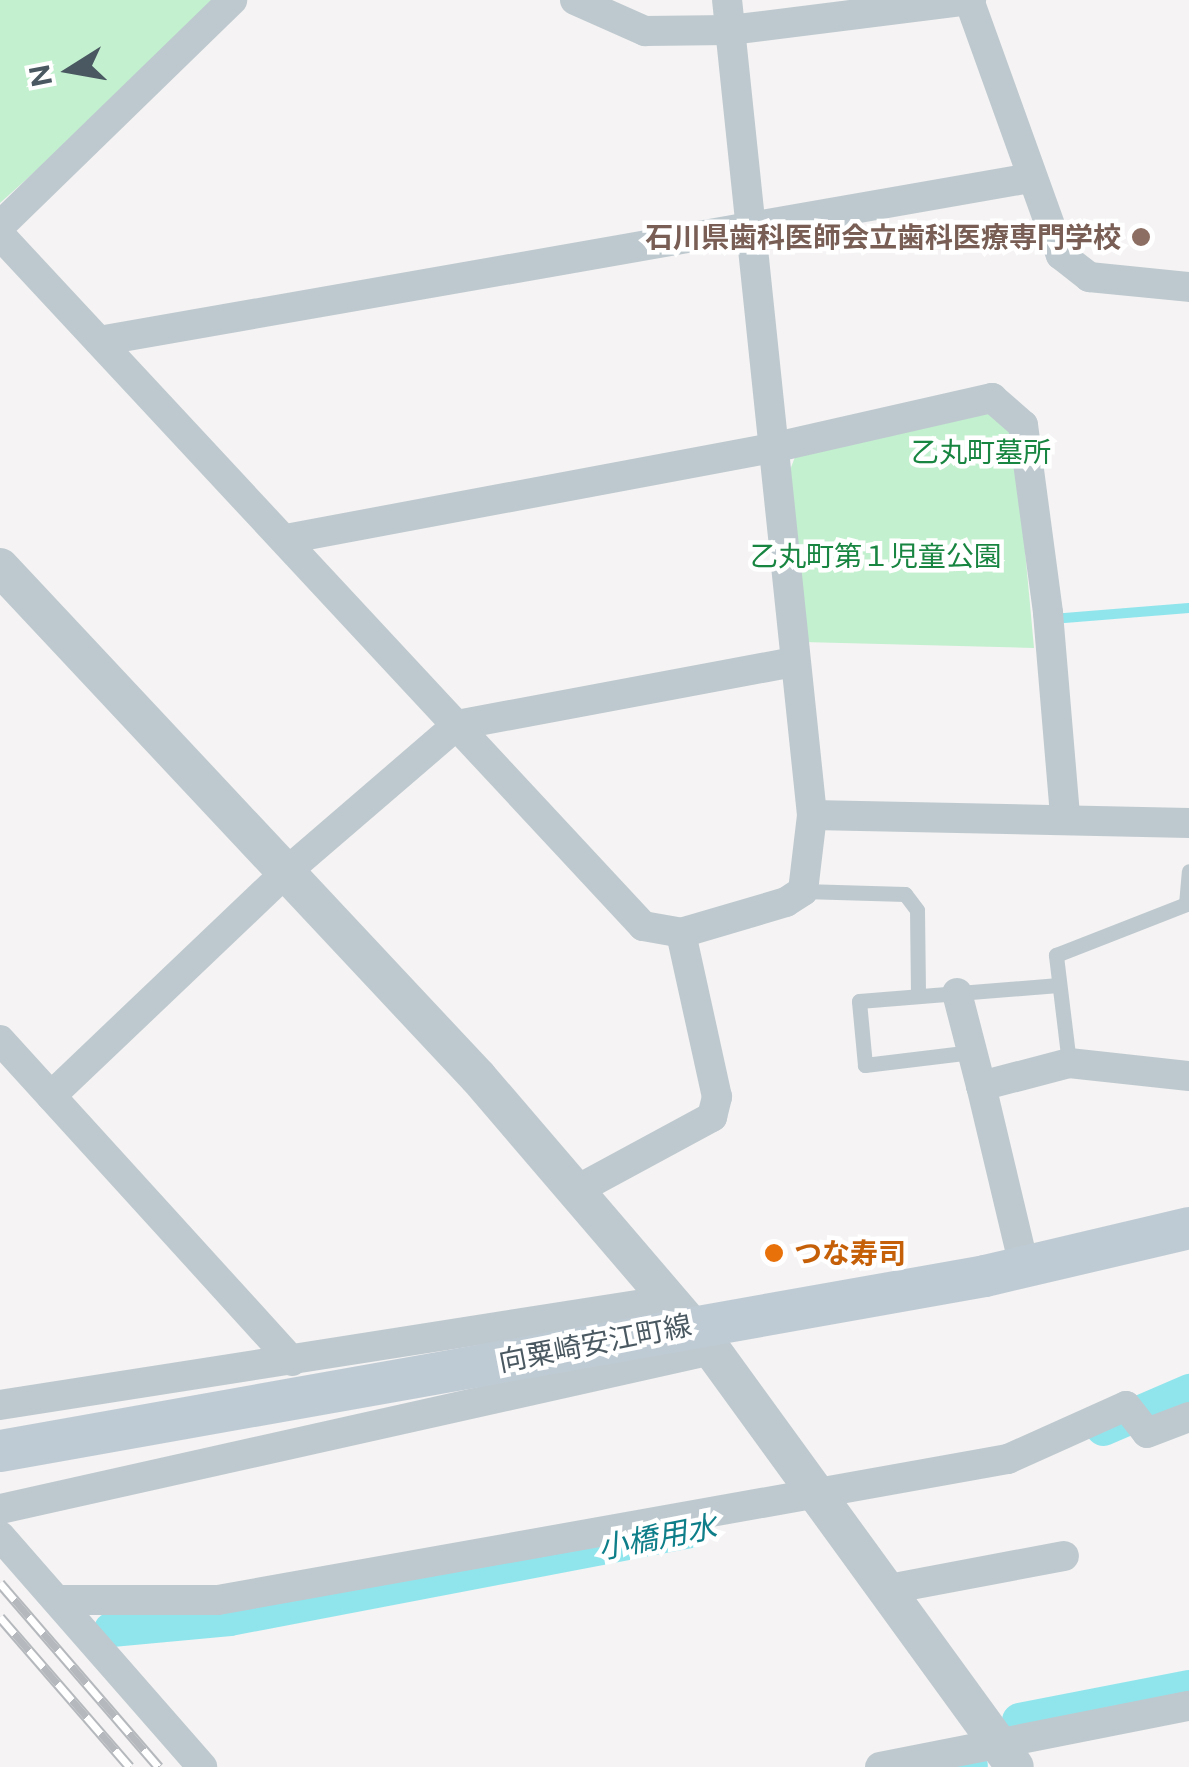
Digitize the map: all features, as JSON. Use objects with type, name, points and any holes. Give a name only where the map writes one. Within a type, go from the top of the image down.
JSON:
[{"type":"main road","name":"向粟崎安江町線","points":[[0,1451],[1024,1266],[1189,1228]]},
{"type":"street","points":[[0,226],[232,0]]},
{"type":"street","points":[[574,0],[644,31],[728,15],[970,0],[1030,178],[1061,255],[1088,276],[1189,287]]},
{"type":"street","points":[[0,235],[643,926],[681,933],[786,902],[803,890],[812,814],[728,15]]},
{"type":"street","points":[[100,341],[1030,178]]},
{"type":"street","points":[[286,540],[772,448],[992,398],[1022,425],[1048,612],[1066,816]]},
{"type":"street","points":[[0,567],[576,1190],[690,1325],[820,1491],[1008,1756]]},
{"type":"street","points":[[51,1096],[285,873],[457,725],[796,662]]},
{"type":"street","points":[[812,814],[1066,816],[1189,823]]},
{"type":"street","points":[[576,1190],[712,1117],[717,1097],[681,933]]},
{"type":"street","points":[[957,993],[1024,1266]]},
{"type":"street","points":[[0,1040],[292,1362]]},
{"type":"street","points":[[981,1086],[1068,1062],[1189,1076]]},
{"type":"street","points":[[0,1405],[292,1362],[690,1325]]},
{"type":"street","points":[[0,1509],[690,1325]]},
{"type":"street","points":[[58,1600],[218,1600],[1008,1460],[1126,1406],[1147,1433],[1189,1417]]},
{"type":"street","points":[[0,1536],[202,1767]]},
{"type":"street","points":[[888,1589],[1064,1556]]},
{"type":"street","points":[[880,1767],[1008,1756],[1189,1706]]},
{"type":"lane","points":[[1068,1062],[1056,954],[1186,904],[1189,872]]},
{"type":"lane","points":[[803,890],[905,894],[917,910],[918,996]]},
{"type":"lane","points":[[972,1052],[865,1064],[859,1000],[1058,985]]},
{"type":"green space","points":[[0,0],[214,0],[215,10],[0,203]]},
{"type":"green space","name":"乙丸町第１児童公園","points":[[989,412],[1014,431],[1034,648],[803,642],[784,486],[798,449]]},
{"type":"waterway","points":[[1052,619],[1189,608]]},
{"type":"waterway","name":"小橋用水","points":[[1103,1428],[1189,1391]]},
{"type":"waterway","name":"小橋用水","points":[[111,1629],[229,1618],[690,1530]]},
{"type":"waterway","points":[[1019,1720],[1189,1687]]},
{"type":"waterway","points":[[960,1767],[970,1765]]},
{"type":"railway","points":[[0,1583],[159,1767]]},
{"type":"railway","points":[[0,1617],[130,1767]]},
{"type":"place","name":"石川県歯科医師会立歯科医療専門学校","points":[[1141,237]]},
{"type":"place","name":"つな寿司","points":[[774,1253]]},
{"type":"park label","name":"乙丸町墓所","points":[[981,452]]}]
